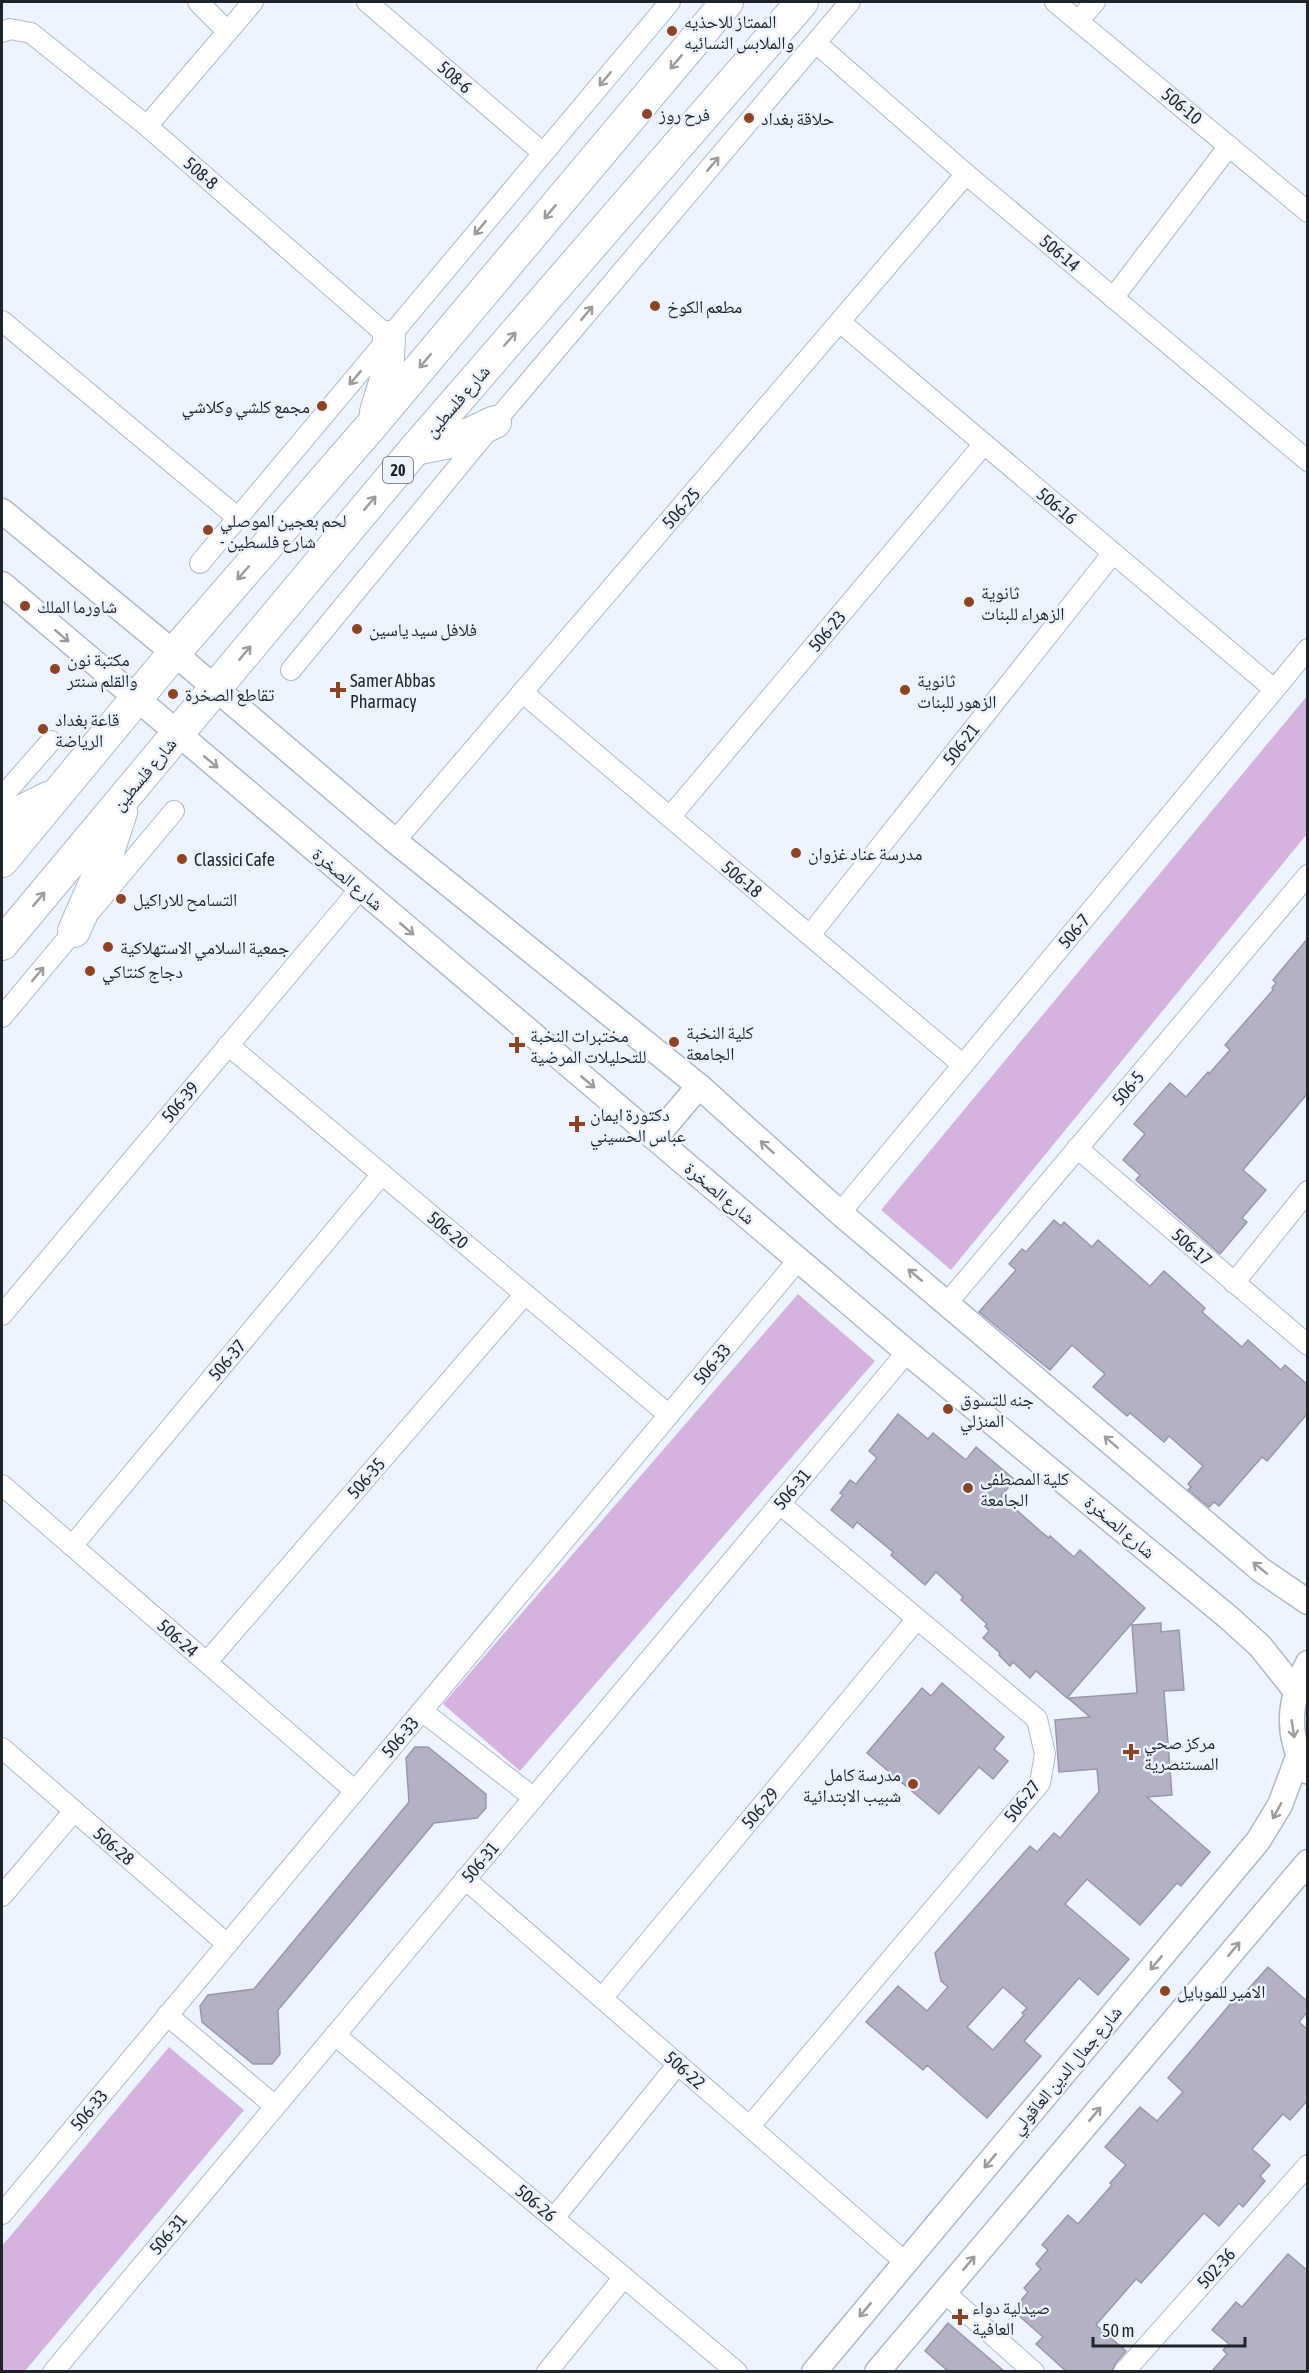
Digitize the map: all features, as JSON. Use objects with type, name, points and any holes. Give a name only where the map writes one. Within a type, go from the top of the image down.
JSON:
[{"type":"main road","points":[[2,861],[174,653],[372,425],[727,2]]},
{"type":"main road","name":"شارع فلسطين","points":[[2,944],[415,449],[802,2]]},
{"type":"main road","points":[[372,425],[387,376],[389,337]]},
{"type":"main road","points":[[415,449],[454,441],[495,422]]},
{"type":"main road","points":[[2,821],[57,794]]},
{"type":"main road","points":[[74,931],[107,855],[128,794]]},
{"type":"street","points":[[198,2],[227,31]]},
{"type":"street","points":[[147,126],[253,2]]},
{"type":"street","name":"508-6","points":[[367,2],[543,153]]},
{"type":"street","points":[[200,563],[670,2]]},
{"type":"street","points":[[291,670],[495,422],[850,2]]},
{"type":"street","name":"506-10","points":[[1055,2],[1308,212]]},
{"type":"street","points":[[1079,20],[1095,2]]},
{"type":"street","name":"508-8","points":[[2,32],[10,29],[31,33],[147,126],[389,337]]},
{"type":"street","name":"506-14","points":[[816,43],[966,174],[1308,461]]},
{"type":"street","points":[[1113,298],[1229,146]]},
{"type":"street","name":"506-25","points":[[395,841],[966,174]]},
{"type":"street","points":[[2,321],[238,518]]},
{"type":"street","name":"506-16","points":[[840,322],[1274,689]]},
{"type":"street","name":"506-23","points":[[670,817],[984,444]]},
{"type":"street","points":[[2,511],[174,653],[395,841],[699,1086],[840,1213],[948,1302],[1261,1570],[1308,1602]]},
{"type":"street","name":"506-21","points":[[810,936],[1113,553]]},
{"type":"street","name":"شارع الصخرة","points":[[2,584],[907,1352],[1228,1617],[1260,1646],[1295,1690]]},
{"type":"street","name":"506-7","points":[[840,1213],[1308,649]]},
{"type":"street","name":"506-18","points":[[522,692],[963,1065]]},
{"type":"street","points":[[2,797],[51,741]]},
{"type":"street","points":[[2,1017],[174,811]]},
{"type":"street","name":"506-5","points":[[948,1302],[1308,875]]},
{"type":"street","name":"506-39","points":[[2,1315],[360,889]]},
{"type":"street","name":"506-20","points":[[228,1045],[669,1415]]},
{"type":"street","points":[[655,1138],[699,1086]]},
{"type":"street","name":"506-17","points":[[1077,1148],[1308,1345]]},
{"type":"street","name":"506-37","points":[[72,1546],[382,1174]]},
{"type":"street","points":[[1234,1283],[1308,1191]]},
{"type":"street","name":"506-33","points":[[2,2214],[799,1259]]},
{"type":"street","name":"506-35","points":[[207,1662],[525,1294]]},
{"type":"street","name":"506-31","points":[[53,2372],[907,1352]]},
{"type":"street","name":"506-24","points":[[3,1489],[355,1791]]},
{"type":"street","name":"506-27","points":[[750,2127],[1040,1783],[1045,1754],[1037,1719],[780,1504]]},
{"type":"street","name":"506-29","points":[[602,1998],[917,1618]]},
{"type":"street","points":[[1303,1765],[1291,1724],[1295,1690],[1308,1663]]},
{"type":"street","points":[[422,1711],[534,1798]]},
{"type":"street","name":"506-28","points":[[2,1748],[227,1944]]},
{"type":"street","name":"شارع جمال الدين العاقولي","points":[[814,2372],[1258,1841],[1303,1765]]},
{"type":"street","points":[[2,1896],[74,1811]]},
{"type":"street","points":[[877,2372],[1308,1862]]},
{"type":"street","name":"506-22","points":[[465,1879],[905,2262]]},
{"type":"street","points":[[167,2015],[275,2106]]},
{"type":"street","name":"506-26","points":[[335,2035],[737,2372]]},
{"type":"street","points":[[554,2218],[678,2064]]},
{"type":"street","name":"502-36","points":[[1124,2372],[1308,2166]]},
{"type":"street","points":[[547,2372],[624,2277]]},
{"type":"street","points":[[944,2292],[1034,2372]]},
{"type":"shaded area","points":[[1307,696],[1307,834],[951,1270],[881,1210]]},
{"type":"shaded area","points":[[798,1294],[875,1361],[520,1771],[443,1704]]},
{"type":"shaded area","points":[[169,2047],[244,2110],[25,2371],[2,2371],[2,2246]]},
{"type":"building","points":[[1308,938],[1308,1093],[1243,1170],[1266,1190],[1242,1218],[1247,1222],[1220,1254],[1136,1180],[1140,1175],[1123,1160],[1145,1134],[1134,1124],[1170,1083],[1186,1097],[1208,1072],[1209,1074],[1230,1050],[1225,1045],[1273,990],[1276,983],[1273,980]]},
{"type":"building","points":[[1054,1220],[1061,1226],[1064,1222],[1092,1247],[1098,1240],[1150,1286],[1164,1271],[1205,1308],[1202,1312],[1242,1347],[1248,1340],[1281,1370],[1285,1365],[1308,1385],[1308,1413],[1267,1461],[1262,1457],[1219,1506],[1214,1502],[1209,1507],[1188,1490],[1191,1487],[1188,1484],[1203,1466],[1169,1436],[1164,1442],[1130,1413],[1127,1416],[1093,1387],[1105,1374],[1072,1345],[1050,1370],[979,1312],[1016,1270],[1009,1264],[1022,1249],[1026,1252]]},
{"type":"building","points":[[898,1414],[928,1439],[933,1433],[966,1460],[976,1447],[1015,1480],[1001,1496],[1074,1557],[1080,1550],[1145,1608],[1067,1698],[1036,1671],[1030,1678],[1013,1662],[1010,1666],[999,1655],[1000,1653],[983,1638],[989,1631],[985,1626],[987,1624],[936,1572],[925,1585],[891,1555],[893,1552],[857,1522],[853,1528],[831,1510],[843,1495],[840,1493],[850,1480],[856,1484],[877,1458],[869,1451]]},
{"type":"building","points":[[1161,1623],[1161,1632],[1179,1630],[1184,1690],[1164,1691],[1172,1795],[1147,1797],[1210,1852],[1181,1886],[1177,1883],[1140,1925],[1087,1879],[1065,1904],[1129,1959],[1098,1995],[1079,1978],[1024,2041],[1041,2056],[987,2118],[927,2065],[923,2070],[866,2022],[898,1986],[927,2011],[948,1987],[941,1981],[935,1953],[1030,1846],[1037,1852],[1054,1833],[1060,1838],[1099,1792],[1097,1769],[1059,1772],[1055,1720],[1090,1717],[1068,1698],[1137,1693],[1132,1625]],"holes":[[[1003,1987],[1027,2008],[1022,2013],[1024,2015],[993,2050],[967,2027]]]},
{"type":"building","points":[[942,1683],[1004,1737],[994,1749],[1008,1761],[993,1779],[979,1767],[939,1814],[867,1753],[922,1688],[931,1696]]},
{"type":"building","points":[[415,1747],[428,1747],[486,1794],[486,1808],[477,1818],[434,1823],[278,2010],[280,2054],[272,2064],[253,2064],[202,2022],[200,2006],[208,1995],[254,1989],[409,1802],[406,1758]]},
{"type":"building","points":[[1268,1967],[1308,2002],[1308,2011],[1299,2022],[1308,2030],[1308,2100],[1290,2120],[1283,2114],[1252,2149],[1270,2165],[1260,2176],[1265,2181],[1243,2207],[1239,2203],[1219,2226],[1204,2213],[1141,2283],[1136,2279],[1096,2325],[1126,2351],[1112,2371],[1067,2372],[1036,2344],[1043,2337],[1016,2313],[1022,2306],[1019,2303],[1028,2292],[1024,2288],[1041,2269],[1036,2264],[1048,2250],[1042,2245],[1068,2215],[1078,2224],[1112,2185],[1110,2183],[1126,2165],[1105,2147],[1140,2107],[1157,2121],[1183,2092],[1168,2078],[1232,2002],[1234,2005]]},
{"type":"building","points":[[1288,2254],[1308,2271],[1308,2372],[1211,2372],[1227,2354],[1223,2350],[1229,2344],[1212,2330],[1236,2302],[1242,2307]]},
{"type":"building","points":[[948,2323],[1005,2372],[949,2372],[925,2351]]},
{"type":"place","name":"الممتاز للاحذيه والملابس النسائيه","points":[[672,31]]},
{"type":"place","name":"فرح روز","points":[[647,114]]},
{"type":"place","name":"حلاقة بغداد","points":[[749,118]]},
{"type":"place","name":"مطعم الكوخ","points":[[655,306]]},
{"type":"place","name":"مجمع كلشي وكلاشي","points":[[322,406]]},
{"type":"place","name":"لحم بعجين الموصلي - شارع فلسطين","points":[[208,530]]},
{"type":"place","name":"ثانوية الزهراء للبنات","points":[[969,602]]},
{"type":"place","name":"شاورما الملك","points":[[25,606]]},
{"type":"place","name":"فلافل سيد ياسين","points":[[357,629]]},
{"type":"place","name":"مكتبة نون والقلم سنتر","points":[[55,669]]},
{"type":"place","name":"Samer Abbas Pharmacy","points":[[338,690]]},
{"type":"place","name":"ثانوية الزهور للبنات","points":[[905,690]]},
{"type":"place","name":"تقاطع الصخرة","points":[[173,694]]},
{"type":"place","name":"قاعة بغداد الرياضة","points":[[43,729]]},
{"type":"place","name":"مدرسة عناد غزوان","points":[[796,853]]},
{"type":"place","name":"Classici Cafe","points":[[182,859]]},
{"type":"place","name":"التسامح للاراكيل","points":[[121,899]]},
{"type":"place","name":"جمعية السلامي الاستهلاكية","points":[[108,947]]},
{"type":"place","name":"دجاج كنتاكي","points":[[90,971]]},
{"type":"place","name":"كلية النخبة الجامعة","points":[[674,1042]]},
{"type":"place","name":"مختبرات النخبة للتحليلات المرضية","points":[[517,1045]]},
{"type":"place","name":"دكتورة ايمان عباس الحسيني","points":[[577,1124]]},
{"type":"place","name":"جنه للتسوق المنزلي","points":[[948,1409]]},
{"type":"place","name":"كلية المصطفى الجامعة","points":[[968,1488]]},
{"type":"place","name":"مركز صحي المستنصرية","points":[[1131,1752]]},
{"type":"place","name":"مدرسة كامل شبيب الابتدائية","points":[[913,1784]]},
{"type":"place","name":"الامير للموبايل","points":[[1165,1991]]},
{"type":"place","name":"صيدلية دواء العافية","points":[[960,2317]]}]
